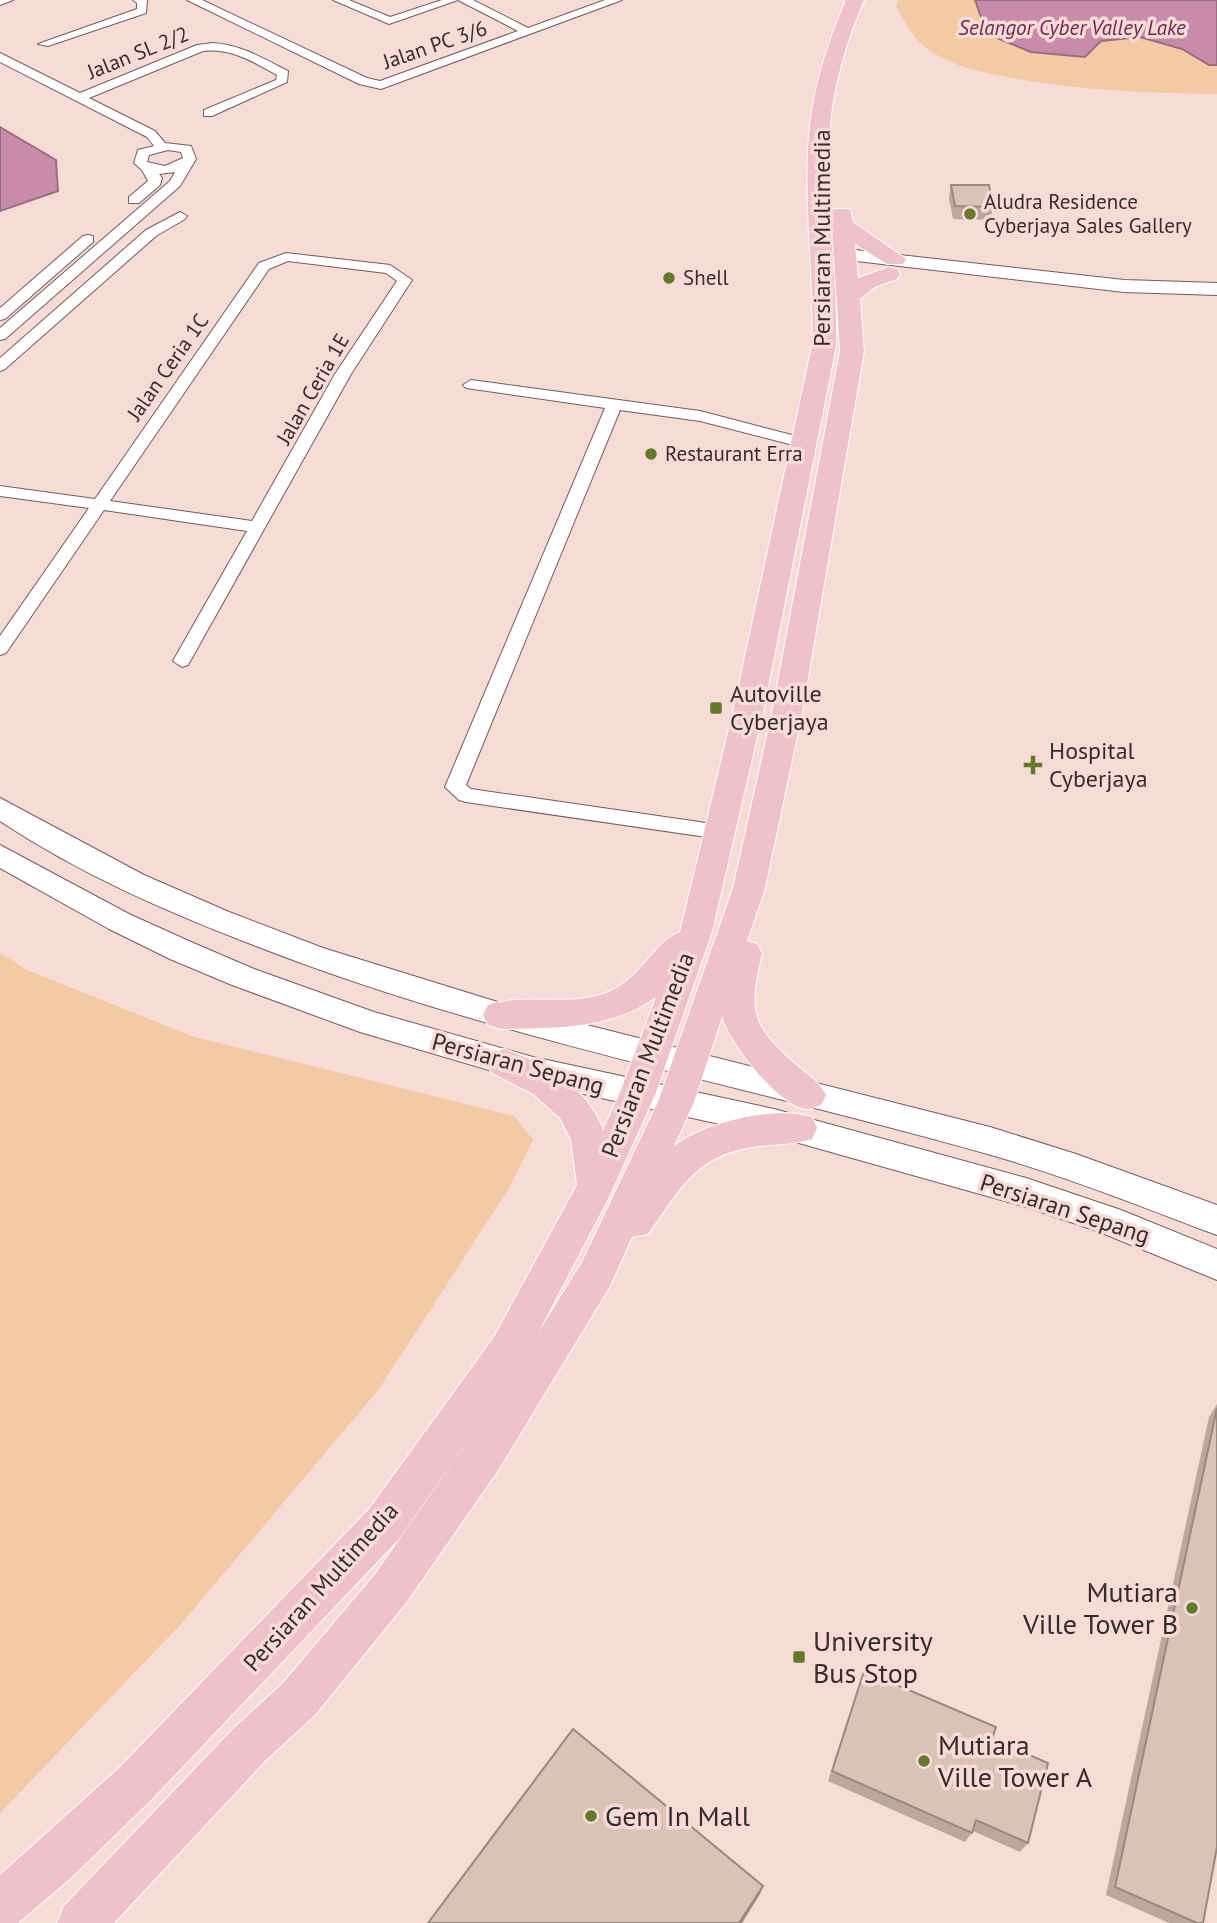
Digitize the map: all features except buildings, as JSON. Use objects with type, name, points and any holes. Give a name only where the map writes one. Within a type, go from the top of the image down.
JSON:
[{"type":"main road","name":"Persiaran Multimedia","points":[[0,1907],[55,1860],[136,1783],[384,1524],[508,1350],[596,1186],[637,1095],[696,932],[806,443],[824,346],[826,312],[819,137],[838,37],[855,0]]},
{"type":"main road","name":"Persiaran Multimedia","points":[[839,175],[835,138],[838,121],[857,37],[871,0]]},
{"type":"main road","name":"Persiaran Multimedia","points":[[81,1923],[249,1745],[299,1699],[390,1588],[484,1455],[596,1274],[682,1084],[749,888],[787,713],[852,351],[841,199]]},
{"type":"main road","points":[[843,225],[892,266],[867,282],[848,274]]},
{"type":"main road","points":[[596,1274],[680,1162],[711,1142],[742,1134],[803,1111],[751,1041],[736,1006],[745,952],[749,888]]},
{"type":"main road","points":[[500,1015],[581,1012],[622,1001],[648,985],[696,932]]},
{"type":"main road","points":[[504,1063],[556,1089],[574,1108],[587,1132],[594,1159],[596,1186]]},
{"type":"street","points":[[0,2],[7,0]]},
{"type":"street","points":[[44,44],[142,11],[144,2],[139,0]]},
{"type":"street","name":"Jalan PC 3/6","points":[[193,0],[373,85],[387,85],[616,0]]},
{"type":"street","points":[[339,0],[389,21],[453,0]]},
{"type":"street","points":[[464,0],[528,33]]},
{"type":"street","name":"Jalan SL 2/2","points":[[80,97],[201,48],[215,45],[226,45],[284,74],[281,82],[208,113]]},
{"type":"street","points":[[0,57],[151,134],[161,146]]},
{"type":"street","points":[[0,316],[155,182],[148,169],[140,163],[140,157],[148,150],[161,146],[186,149],[191,155],[175,183],[0,336]]},
{"type":"street","points":[[148,169],[169,169],[187,162]]},
{"type":"street","points":[[0,366],[151,233],[180,216]]},
{"type":"street","name":"Jalan Ceria 1C","points":[[0,649],[264,266],[286,257],[390,269],[400,274]]},
{"type":"street","points":[[848,274],[892,266],[1124,286],[1217,289]]},
{"type":"street","points":[[892,266],[1140,300],[1217,304]]},
{"type":"street","name":"Jalan Ceria 1E","points":[[258,527],[343,374],[405,280],[400,274]]},
{"type":"street","points":[[471,386],[700,416],[806,443]]},
{"type":"street","points":[[614,405],[455,787],[466,795],[720,832]]},
{"type":"street","points":[[0,491],[258,527],[182,661]]},
{"type":"street","name":"Persiaran Sepang","points":[[0,808],[89,861],[218,920],[344,969],[650,1057],[682,1084]]},
{"type":"street","name":"Persiaran Sepang","points":[[0,855],[56,890],[126,927],[238,977],[395,1031],[504,1063],[637,1095],[682,1084],[803,1111],[992,1142],[1110,1179],[1217,1220]]},
{"type":"street","name":"Persiaran Sepang","points":[[803,1111],[1150,1235],[1217,1265]]},
{"type":"shaded area","points":[[898,0],[1217,0],[1217,94],[1090,89],[971,69],[942,58],[920,43],[896,6]]},
{"type":"shaded area","points":[[0,953],[27,970],[191,1036],[514,1116],[533,1140],[509,1188],[379,1389],[181,1624],[0,1813]]},
{"type":"water","name":"Selangor Cyber Valley Lake","points":[[975,0],[1217,0],[1217,65],[1209,65],[1182,49],[1140,37],[1101,41],[1085,57],[1031,52],[987,34]]},
{"type":"water","points":[[0,127],[56,160],[58,191],[0,211]]},
{"type":"place","name":"Aludra Residence Cyberjaya Sales Gallery","points":[[970,214]]},
{"type":"place","name":"Shell","points":[[669,278]]},
{"type":"place","name":"Restaurant Erra","points":[[651,454]]},
{"type":"place","name":"Autoville Cyberjaya","points":[[716,708]]},
{"type":"place","name":"Hospital Cyberjaya","points":[[1033,765]]},
{"type":"place","name":"Mutiara Ville Tower B","points":[[1192,1608]]},
{"type":"place","name":"University Bus Stop","points":[[799,1657]]},
{"type":"place","name":"Mutiara Ville Tower A","points":[[924,1761]]},
{"type":"place","name":"Gem In Mall","points":[[591,1816]]}]
